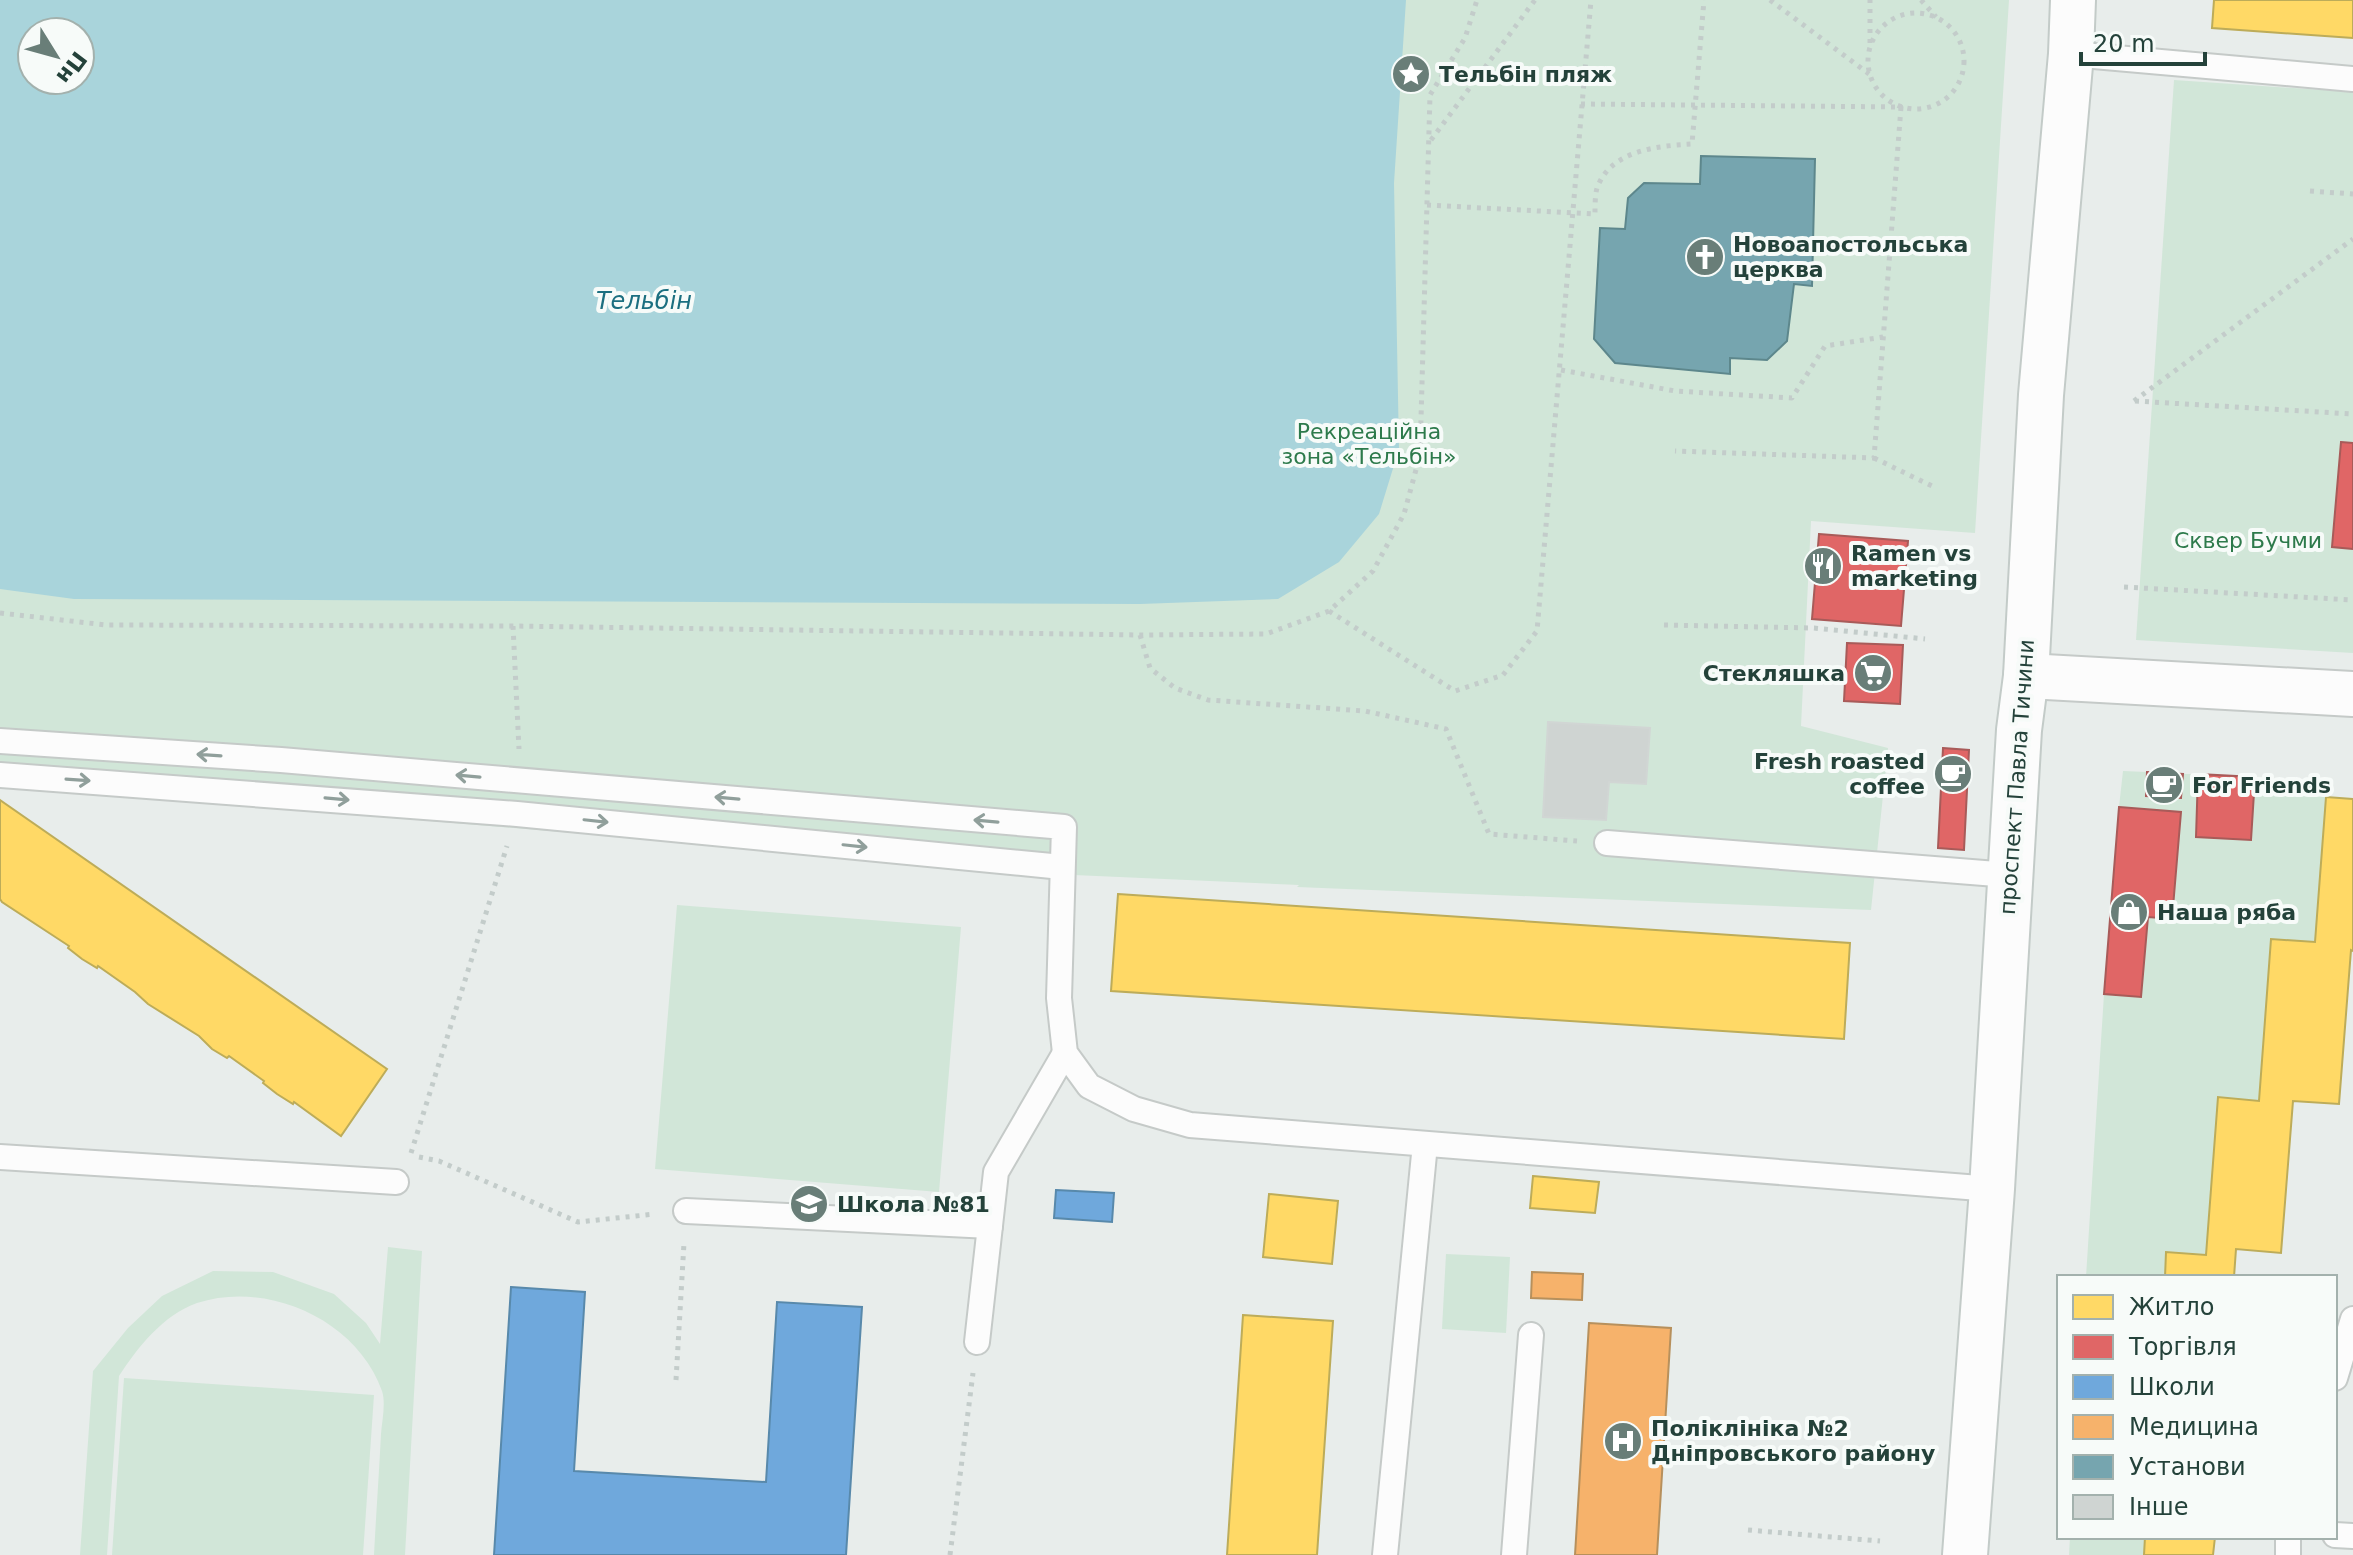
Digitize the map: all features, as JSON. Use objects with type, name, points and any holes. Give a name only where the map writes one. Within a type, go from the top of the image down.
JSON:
[{"type":"street","name":"проспект Павла Тичини","points":[[1965,1555],[1992,1189],[2019,730],[2026,676],[2041,395],[2073,0]]},
{"type":"street","points":[[2026,676],[2353,694]]},
{"type":"lane","points":[[2071,54],[2353,79]]},
{"type":"lane","points":[[0,741],[520,780],[1064,827],[1059,998],[1065,1053],[1089,1086],[1134,1109],[1190,1125],[1992,1189]]},
{"type":"lane","points":[[0,775],[517,814],[1062,867]]},
{"type":"lane","points":[[1607,843],[2009,875]]},
{"type":"lane","points":[[977,1342],[996,1172],[1065,1053]]},
{"type":"lane","points":[[1385,1555],[1425,1144]]},
{"type":"lane","points":[[0,1157],[396,1182]]},
{"type":"lane","points":[[686,1211],[990,1226]]},
{"type":"lane","points":[[2337,1371],[2353,1319]]},
{"type":"lane","points":[[1514,1555],[1531,1335]]},
{"type":"path","points":[[0,613],[106,625],[513,626],[1140,635],[1266,634],[1329,611],[1373,571],[1404,514],[1420,455],[1430,95],[1465,38],[1477,0]]},
{"type":"path","points":[[1429,142],[1535,0]]},
{"type":"path","points":[[1329,611],[1455,691],[1503,675],[1537,631],[1591,0]]},
{"type":"path","points":[[1427,205],[1595,214],[1597,188],[1612,167],[1633,152],[1692,144],[1704,0]]},
{"type":"path","points":[[1770,0],[1869,74],[1881,94],[1901,107]]},
{"type":"path","points":[[1870,0],[1870,47]]},
{"type":"path","points":[[1581,104],[1930,107],[1953,90],[1961,77],[1964,63],[1954,32],[1936,18],[1921,0]]},
{"type":"path","points":[[1869,74],[1867,60],[1877,32],[1897,18],[1921,14],[1936,18]]},
{"type":"path","points":[[1874,458],[1901,107]]},
{"type":"path","points":[[2310,191],[2353,194]]},
{"type":"path","points":[[2353,239],[2134,401],[2353,414]]},
{"type":"path","points":[[1561,370],[1675,391],[1792,398],[1825,346],[1883,337]]},
{"type":"path","points":[[1675,451],[1874,458],[1932,486]]},
{"type":"path","points":[[2124,587],[2353,600]]},
{"type":"path","points":[[1664,625],[1814,628],[1925,639]]},
{"type":"path","points":[[513,626],[520,780]]},
{"type":"path","points":[[1140,635],[1150,668],[1175,688],[1208,700],[1365,711],[1446,729],[1489,834],[1607,843]]},
{"type":"path","points":[[517,814],[410,1155],[439,1161],[578,1222],[686,1211],[676,1380]]},
{"type":"path","points":[[950,1555],[977,1342]]},
{"type":"path","points":[[1748,1530],[1880,1541]]},
{"type":"green space","name":"Рекреаційна зона «Тельбін»","points":[[0,0],[2009,0],[1975,533],[1811,521],[1801,726],[1888,748],[1871,910],[1074,875],[0,785]]},
{"type":"green space","name":"Сквер Бучми","points":[[2174,80],[2353,92],[2353,653],[2136,640]]},
{"type":"green space","points":[[2123,771],[2147,772],[2146,796],[2181,798],[2183,774],[2198,774],[2196,837],[2251,840],[2255,777],[2318,782],[2326,797],[2315,942],[2271,939],[2259,1101],[2218,1098],[2206,1255],[2167,1252],[2165,1275],[2086,1275],[2104,994],[2141,996],[2148,917],[2172,918],[2181,813],[2119,807]]},
{"type":"green space","points":[[677,905],[961,927],[939,1192],[655,1169]]},
{"type":"green space","points":[[388,1247],[422,1251],[405,1555],[374,1555],[384,1401],[370,1366],[353,1344],[307,1312],[280,1302],[252,1297],[224,1297],[185,1308],[162,1324],[119,1376],[107,1555],[80,1555],[93,1371],[128,1328],[162,1296],[213,1271],[273,1272],[334,1294],[366,1323],[380,1344]]},
{"type":"green space","points":[[1446,1254],[1510,1257],[1506,1333],[1442,1329]]},
{"type":"green space","points":[[124,1378],[374,1395],[363,1555],[112,1555]]},
{"type":"green space","points":[[2070,1539],[2145,1539],[2144,1555],[2069,1555]]},
{"type":"water","name":"Тельбін","points":[[0,0],[1406,0],[1394,183],[1399,449],[1379,514],[1339,562],[1278,599],[1140,604],[74,599],[0,589]]},
{"type":"building: Житло","points":[[2214,0],[2353,0],[2353,38],[2212,28]]},
{"type":"building: Житло","points":[[2326,797],[2353,799],[2353,951],[2339,1104],[2293,1101],[2281,1253],[2236,1249],[2234,1275],[2165,1275],[2166,1252],[2206,1255],[2218,1097],[2259,1101],[2271,939],[2315,942]]},
{"type":"building: Житло","points":[[0,800],[387,1069],[341,1136],[2,902]]},
{"type":"building: Житло","points":[[1118,894],[1850,943],[1844,1039],[1111,991]]},
{"type":"building: Житло","points":[[1533,1176],[1599,1182],[1595,1213],[1530,1208]]},
{"type":"building: Житло","points":[[1269,1194],[1338,1201],[1332,1264],[1263,1257]]},
{"type":"building: Житло","points":[[1243,1315],[1333,1321],[1317,1555],[1227,1555]]},
{"type":"building: Житло","points":[[2145,1539],[2215,1539],[2213,1555],[2144,1555]]},
{"type":"building: Торгівля","points":[[2341,442],[2353,443],[2353,549],[2332,547]]},
{"type":"building: Торгівля","points":[[1819,534],[1908,541],[1901,626],[1812,619]]},
{"type":"building: Торгівля","name":"Стекляшка","points":[[1847,643],[1903,645],[1900,704],[1844,701]]},
{"type":"building: Торгівля","points":[[1943,748],[1969,750],[1964,850],[1938,848]]},
{"type":"building: Торгівля","name":"For Friends","points":[[2147,772],[2183,774],[2181,798],[2146,796]]},
{"type":"building: Торгівля","points":[[2198,774],[2255,777],[2251,840],[2196,837]]},
{"type":"building: Торгівля","points":[[2119,807],[2181,812],[2172,919],[2148,917],[2141,997],[2104,994]]},
{"type":"building: Школи","points":[[1056,1190],[1114,1193],[1112,1222],[1054,1218]]},
{"type":"building: Школи","points":[[511,1287],[585,1292],[574,1471],[766,1482],[777,1302],[862,1307],[846,1555],[494,1555]]},
{"type":"building: Медицина","points":[[1532,1272],[1583,1274],[1582,1300],[1531,1298]]},
{"type":"building: Медицина","name":"Поліклініка №2 Дніпровського району","points":[[1589,1323],[1671,1328],[1657,1555],[1575,1555]]},
{"type":"building: Установи","name":"Новоапостольська церква","points":[[1701,156],[1815,159],[1812,286],[1794,284],[1787,341],[1767,360],[1730,358],[1730,374],[1615,363],[1594,339],[1600,228],[1625,229],[1628,198],[1644,183],[1700,184]]},
{"type":"building: Інше","points":[[1548,722],[1650,728],[1646,784],[1609,782],[1606,820],[1543,817]]},
{"type":"place","name":"Тельбін пляж","points":[[1411,74]]},
{"type":"place","name":"Новоапостольська церква","points":[[1705,257]]},
{"type":"place","name":"Ramen vs marketing","points":[[1823,566]]},
{"type":"place","name":"Стекляшка","points":[[1873,673]]},
{"type":"place","name":"Fresh roasted coffee","points":[[1953,774]]},
{"type":"place","name":"For Friends","points":[[2164,785]]},
{"type":"place","name":"Наша ряба","points":[[2129,912]]},
{"type":"place","name":"Школа №81","points":[[809,1204]]},
{"type":"place","name":"Поліклініка №2 Дніпровського району","points":[[1623,1441]]}]
